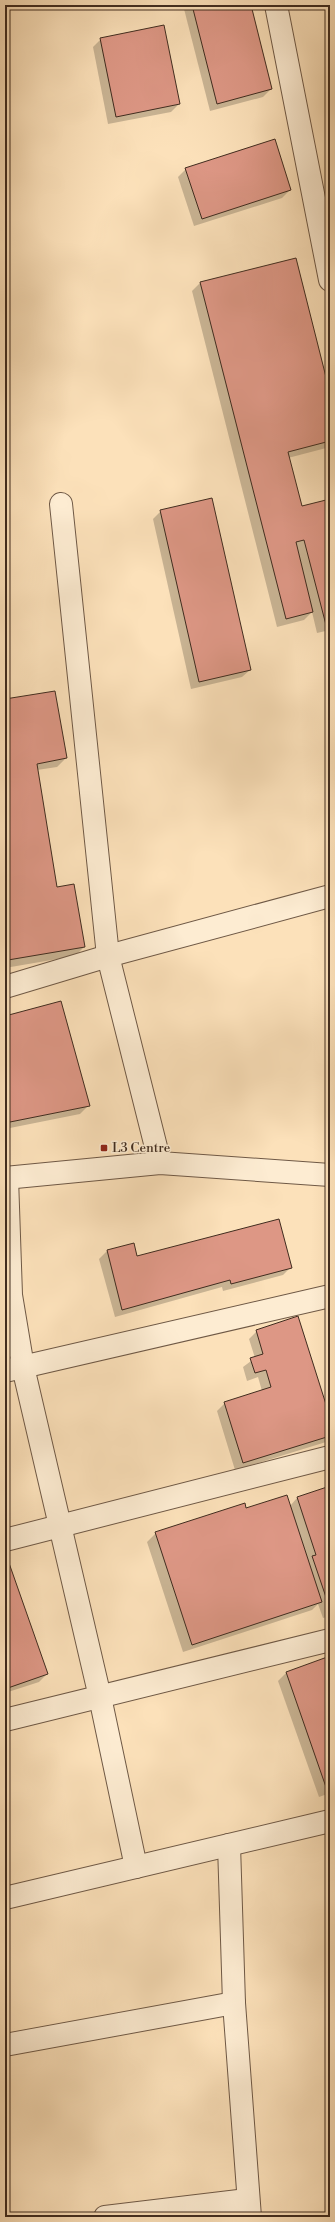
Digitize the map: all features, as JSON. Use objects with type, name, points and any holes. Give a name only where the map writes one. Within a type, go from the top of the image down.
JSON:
[{"type":"street","points":[[276,5],[325,231],[330,280]]},
{"type":"street","points":[[61,504],[108,956],[160,1163]]},
{"type":"street","points":[[5,987],[108,956],[330,896]]},
{"type":"street","points":[[136,1867],[100,1697],[60,1526],[14,1369],[6,1178],[160,1163],[330,1175]]},
{"type":"street","points":[[14,1369],[330,1296]]},
{"type":"street","points":[[5,1540],[330,1457]]},
{"type":"street","points":[[5,1720],[330,1640]]},
{"type":"street","points":[[5,1898],[330,1821]]},
{"type":"street","points":[[105,2217],[248,2208],[234,2003],[229,1845]]},
{"type":"street","points":[[5,2045],[234,2003]]},
{"type":"building","points":[[192,5],[251,5],[272,89],[217,104]]},
{"type":"building","points":[[164,25],[180,104],[116,117],[100,38]]},
{"type":"building","points":[[275,139],[291,190],[202,219],[185,168]]},
{"type":"building","points":[[296,258],[330,393],[330,441],[288,452],[302,506],[330,499],[330,624],[326,625],[304,540],[296,542],[313,612],[286,619],[200,282]]},
{"type":"building","points":[[212,498],[251,670],[199,682],[160,510]]},
{"type":"building","points":[[55,691],[67,758],[37,764],[57,887],[74,884],[85,947],[8,960],[5,943],[5,699]]},
{"type":"building","points":[[61,1001],[90,1106],[5,1123],[5,1016]]},
{"type":"building","points":[[279,1219],[292,1268],[231,1284],[230,1280],[122,1310],[107,1250],[134,1243],[137,1256]]},
{"type":"building","points":[[298,1316],[330,1417],[330,1436],[243,1463],[224,1402],[271,1387],[266,1370],[255,1373],[250,1358],[263,1354],[256,1330]]},
{"type":"building","points":[[330,1486],[330,1609],[312,1556],[316,1555],[297,1497]]},
{"type":"building","points":[[287,1495],[322,1602],[192,1645],[155,1532],[245,1503],[246,1508]]},
{"type":"building","points":[[9,1563],[48,1674],[5,1689],[5,1564]]},
{"type":"building","points":[[330,1656],[330,1789],[327,1790],[286,1672]]},
{"type":"place","name":"L3 Centre","points":[[104,1148]]}]
